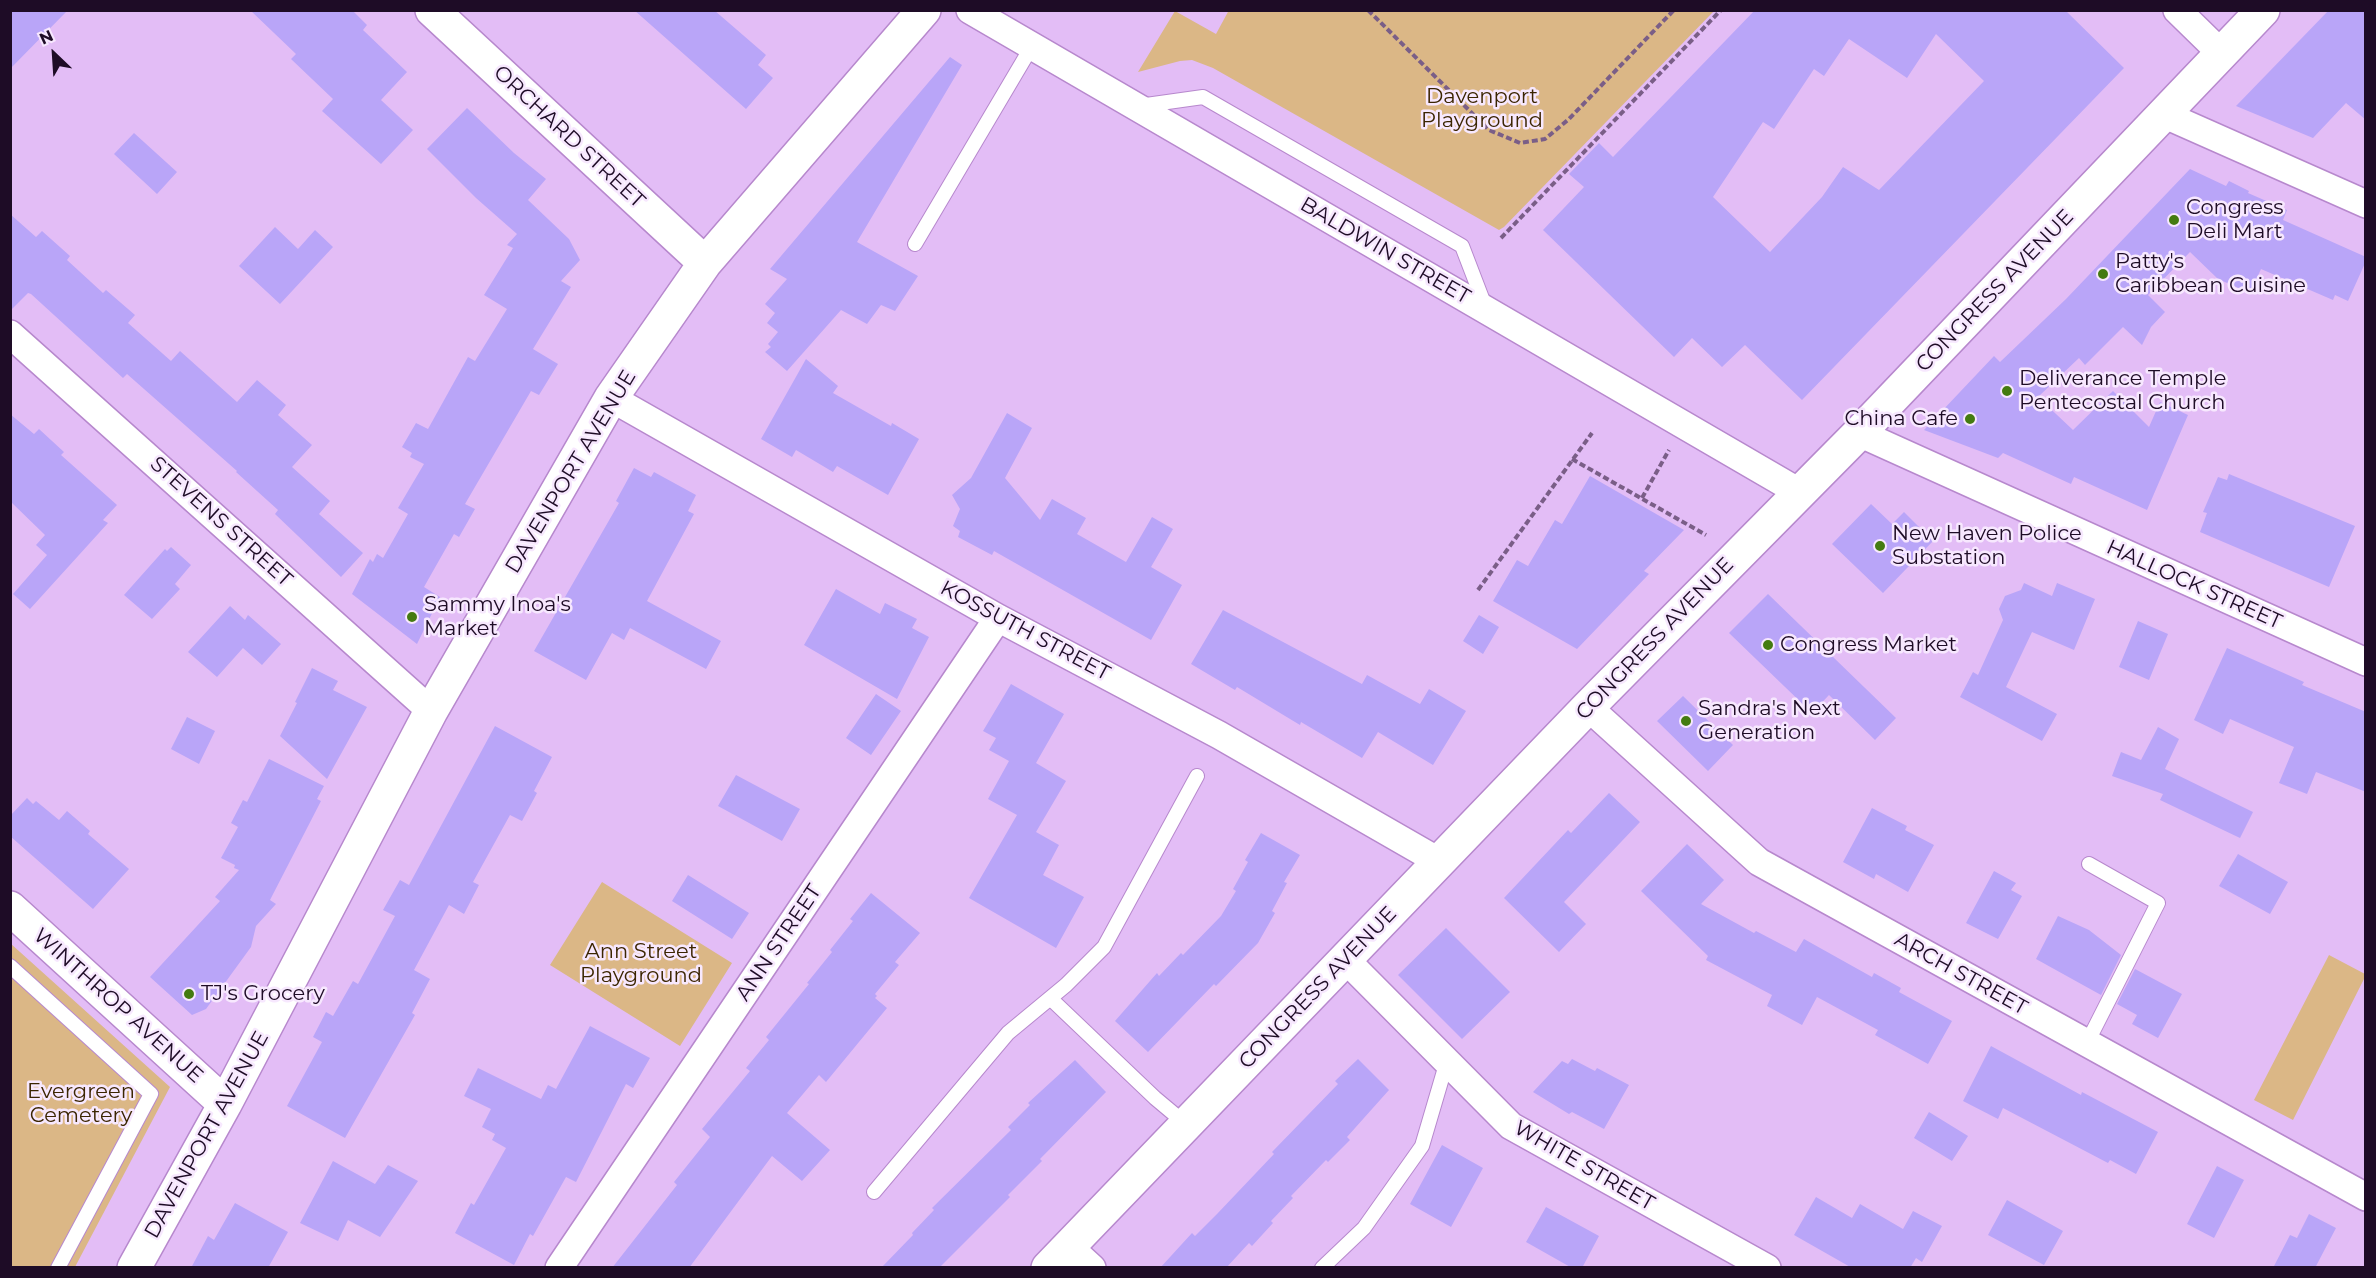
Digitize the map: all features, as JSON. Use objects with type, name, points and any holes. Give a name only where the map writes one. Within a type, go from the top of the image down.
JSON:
[{"type":"main road","name":"ORCHARD STREET","points":[[432,10],[705,263]]},
{"type":"main road","name":"DAVENPORT AVENUE","points":[[134,1268],[225,1104],[431,711],[611,398],[705,263],[924,10]]},
{"type":"main road","name":"CONGRESS AVENUE","points":[[1069,1260],[1186,1124],[1588,707],[1859,433],[2264,10]]},
{"type":"main road","name":"WINTHROP AVENUE","points":[[10,908],[225,1104]]},
{"type":"street","name":"BALDWIN STREET","points":[[970,10],[1800,492]]},
{"type":"street","points":[[2177,10],[2222,54]]},
{"type":"street","points":[[2163,114],[2366,204]]},
{"type":"street","name":"STEVENS STREET","points":[[10,334],[431,711]]},
{"type":"street","name":"KOSSUTH STREET","points":[[611,398],[998,618],[1219,735],[1440,862]]},
{"type":"street","name":"HALLOCK STREET","points":[[1859,433],[2366,662]]},
{"type":"street","name":"ANN STREET","points":[[559,1268],[998,618]]},
{"type":"street","name":"ARCH STREET","points":[[1588,707],[1759,862],[2366,1197]]},
{"type":"street","name":"WHITE STREET","points":[[1346,960],[1511,1126],[1767,1268]]},
{"type":"lane","points":[[915,244],[1032,46]]},
{"type":"lane","points":[[1135,106],[1203,97],[1462,246],[1487,310]]},
{"type":"lane","points":[[874,1192],[1008,1033],[1050,998],[1104,947],[1197,776]]},
{"type":"lane","points":[[2087,1043],[2158,903],[2089,864]]},
{"type":"lane","points":[[10,966],[151,1094],[58,1268]]},
{"type":"lane","points":[[1050,998],[1155,1098],[1186,1124]]},
{"type":"lane","points":[[1322,1268],[1364,1228],[1422,1146],[1447,1061]]},
{"type":"path","points":[[1368,10],[1489,130],[1520,142],[1545,138],[1569,119],[1674,10]]},
{"type":"path","points":[[1501,238],[1720,11]]},
{"type":"path","points":[[1478,590],[1592,433]]},
{"type":"path","points":[[1642,498],[1670,450]]},
{"type":"path","points":[[1572,459],[1706,535]]},
{"type":"green space","name":"Davenport Playground","points":[[1229,10],[1714,11],[1499,230],[1213,68],[1192,60],[1138,72],[1175,11],[1216,34]]},
{"type":"green space","name":"Ann Street Playground","points":[[602,882],[732,963],[680,1046],[550,965]]},
{"type":"green space","name":"Evergreen Cemetery","points":[[10,943],[170,1087],[75,1267],[11,1267]]},
{"type":"green space","points":[[2329,955],[2365,974],[2365,977],[2293,1120],[2254,1100]]},
{"type":"building","points":[[10,10],[68,10],[10,69]]},
{"type":"building","points":[[250,10],[352,10],[367,25],[363,30],[407,72],[381,100],[413,130],[381,164],[322,111],[333,99],[291,59],[296,54]]},
{"type":"building","points":[[634,10],[714,10],[766,55],[758,65],[773,78],[746,109]]},
{"type":"building","points":[[1755,10],[2065,10],[2124,68],[1802,400],[1745,345],[1722,367],[1692,338],[1674,357],[1543,230],[1584,187],[1569,174],[1599,143],[1613,157]],"holes":[[[1936,34],[1984,81],[1879,190],[1843,167],[1822,197],[1770,252],[1713,197],[1763,122],[1774,129],[1814,69],[1824,76],[1849,39],[1907,78]]]},
{"type":"building","points":[[2329,10],[2366,10],[2366,120],[2346,103],[2313,138],[2236,106]]},
{"type":"building","points":[[950,57],[962,65],[857,242],[918,276],[895,311],[881,305],[867,324],[841,310],[787,371],[765,352],[771,347],[768,344],[778,332],[767,323],[775,313],[765,304],[787,279],[770,269]]},
{"type":"building","points":[[467,108],[514,153],[546,179],[528,200],[569,239],[580,260],[561,281],[571,287],[533,349],[558,364],[539,395],[531,391],[465,504],[475,509],[459,537],[454,534],[424,587],[440,597],[417,644],[352,594],[370,559],[373,562],[377,554],[383,558],[408,514],[398,508],[424,464],[410,457],[412,453],[402,447],[416,423],[428,429],[468,357],[475,361],[507,309],[484,295],[513,248],[507,245],[517,234],[476,198],[427,149]]},
{"type":"building","points":[[134,133],[177,172],[157,194],[114,154]]},
{"type":"building","points":[[2190,169],[2226,186],[2229,181],[2249,191],[2248,193],[2287,210],[2283,220],[2366,257],[2366,261],[2348,301],[2335,295],[2333,300],[2261,269],[2250,293],[2218,279],[2190,252],[2148,295],[2165,312],[2151,327],[2142,345],[2123,327],[2085,365],[2079,358],[2038,397],[2073,430],[2113,391],[2149,427],[2160,402],[2188,415],[2147,510],[2074,477],[2071,484],[2003,453],[1998,458],[1924,430],[1994,356],[2000,362],[2066,299]]},
{"type":"building","points":[[10,214],[36,237],[42,231],[70,256],[67,260],[103,293],[106,290],[135,315],[128,323],[171,361],[180,351],[237,402],[257,380],[286,405],[278,415],[312,445],[292,467],[330,501],[319,514],[363,553],[341,577],[275,514],[278,510],[237,471],[127,374],[123,378],[31,294],[28,293],[10,311]]},
{"type":"building","points":[[275,227],[298,249],[315,230],[333,247],[280,304],[239,266]]},
{"type":"building","points":[[806,359],[838,386],[833,393],[919,439],[888,495],[837,466],[833,472],[796,450],[792,457],[761,439]]},
{"type":"building","points":[[1007,413],[1032,428],[1005,478],[1040,520],[1052,499],[1086,518],[1077,534],[1126,562],[1152,517],[1173,529],[1151,567],[1182,585],[1151,640],[994,551],[992,555],[958,537],[960,531],[953,526],[960,509],[952,495],[971,478]]},
{"type":"building","points":[[10,414],[34,434],[39,429],[64,452],[61,455],[117,505],[103,520],[108,523],[30,609],[13,594],[47,555],[36,545],[45,535],[10,501]]},
{"type":"building","points":[[634,468],[651,477],[654,472],[696,495],[688,511],[694,514],[647,601],[721,641],[706,669],[630,628],[624,640],[612,633],[586,680],[534,651],[619,503],[616,501]]},
{"type":"building","points":[[2229,474],[2355,526],[2329,587],[2200,532],[2207,513],[2203,512],[2218,477],[2227,480]]},
{"type":"building","points":[[1590,476],[1684,530],[1644,571],[1649,574],[1577,649],[1493,601],[1517,560],[1528,566],[1555,520],[1562,524]]},
{"type":"building","points":[[1871,504],[1892,524],[1904,512],[1933,541],[1883,593],[1832,544]]},
{"type":"building","points":[[171,547],[191,565],[175,584],[180,589],[152,619],[124,595],[165,549],[167,551]]},
{"type":"building","points":[[2024,583],[2052,596],[2057,583],[2095,599],[2074,650],[2032,632],[2006,687],[2057,714],[2042,741],[1960,697],[1973,672],[1978,675],[2003,620],[1999,609],[2005,596],[2021,590]]},
{"type":"building","points":[[836,589],[880,614],[885,603],[917,619],[912,628],[929,637],[897,699],[804,645]]},
{"type":"building","points":[[1768,594],[1896,718],[1875,740],[1829,695],[1812,713],[1729,633]]},
{"type":"building","points":[[230,606],[245,620],[248,615],[281,644],[262,665],[243,648],[217,677],[188,652]]},
{"type":"building","points":[[1223,610],[1362,684],[1367,675],[1420,704],[1429,689],[1466,711],[1433,765],[1378,732],[1362,758],[1301,722],[1300,725],[1237,687],[1235,690],[1191,664]]},
{"type":"building","points":[[1479,615],[1499,627],[1483,654],[1463,641]]},
{"type":"building","points":[[2138,621],[2168,634],[2149,680],[2119,667]]},
{"type":"building","points":[[2227,648],[2304,682],[2302,685],[2366,712],[2366,792],[2316,772],[2307,794],[2279,783],[2294,747],[2230,719],[2223,734],[2194,720]]},
{"type":"building","points":[[312,668],[338,681],[333,690],[367,707],[327,779],[280,736]]},
{"type":"building","points":[[1011,684],[1064,714],[1036,763],[1066,781],[1036,832],[1059,845],[1043,875],[1084,897],[1056,948],[969,898],[1017,815],[988,799],[1009,761],[989,750],[996,738],[983,731]]},
{"type":"building","points":[[876,694],[901,711],[871,755],[846,738]]},
{"type":"building","points":[[1683,696],[1733,745],[1708,771],[1657,721]]},
{"type":"building","points":[[187,717],[215,731],[199,764],[171,749]]},
{"type":"building","points":[[495,726],[552,757],[534,791],[537,793],[522,821],[510,815],[473,882],[479,885],[464,914],[449,905],[414,970],[430,979],[412,1013],[415,1015],[345,1138],[287,1106],[322,1042],[313,1037],[326,1012],[333,1016],[353,981],[358,984],[395,916],[383,910],[400,880],[409,885]]},
{"type":"building","points":[[2158,727],[2179,739],[2165,769],[2253,812],[2240,838],[2160,800],[2163,794],[2112,776],[2121,752],[2141,760]]},
{"type":"building","points":[[269,759],[324,786],[317,799],[321,801],[270,900],[276,904],[256,926],[251,947],[206,1009],[192,1015],[150,977],[220,901],[215,897],[239,870],[234,868],[235,865],[221,858],[238,827],[231,823],[243,800],[247,802]]},
{"type":"building","points":[[736,775],[800,809],[782,841],[718,806]]},
{"type":"building","points":[[1609,793],[1640,822],[1564,902],[1586,924],[1559,952],[1504,898],[1568,830],[1571,833]]},
{"type":"building","points":[[27,798],[33,804],[36,801],[59,820],[67,811],[90,831],[88,834],[129,869],[93,909],[10,836],[10,816]]},
{"type":"building","points":[[1872,808],[1907,826],[1905,830],[1934,845],[1908,892],[1876,874],[1874,879],[1843,862]]},
{"type":"building","points":[[1261,833],[1300,855],[1284,882],[1287,883],[1272,911],[1275,913],[1258,943],[1216,986],[1214,984],[1148,1052],[1115,1021],[1157,973],[1159,976],[1181,953],[1183,955],[1221,916],[1236,891],[1233,889],[1248,862],[1245,860]]},
{"type":"building","points":[[1687,844],[1724,880],[1701,904],[1754,933],[1756,931],[1796,952],[1804,939],[1872,977],[1874,973],[1901,988],[1899,992],[1952,1021],[1928,1064],[1875,1035],[1878,1030],[1817,997],[1802,1025],[1767,1006],[1772,995],[1706,960],[1708,956],[1641,891]]},
{"type":"building","points":[[2238,854],[2288,882],[2270,914],[2219,886]]},
{"type":"building","points":[[1994,871],[2016,883],[2011,890],[2022,896],[1998,939],[1966,923]]},
{"type":"building","points":[[688,875],[749,913],[732,939],[672,901]]},
{"type":"building","points":[[871,893],[920,933],[895,962],[899,965],[875,994],[877,996],[875,998],[887,1008],[826,1082],[819,1075],[787,1113],[830,1150],[802,1181],[772,1156],[689,1268],[612,1268],[677,1185],[674,1182],[710,1137],[702,1129],[750,1071],[746,1068],[769,1040],[766,1037],[809,984],[807,983],[832,952],[830,950],[853,921],[850,919]]},
{"type":"building","points":[[2058,916],[2089,930],[2121,955],[2101,995],[2036,959]]},
{"type":"building","points":[[1446,928],[1510,992],[1462,1039],[1398,975]]},
{"type":"building","points":[[2135,969],[2182,994],[2158,1038],[2132,1024],[2137,1015],[2117,1004]]},
{"type":"building","points":[[590,1026],[650,1058],[633,1088],[626,1084],[576,1182],[566,1177],[533,1236],[530,1234],[514,1265],[455,1233],[471,1203],[474,1205],[506,1148],[492,1140],[495,1134],[482,1127],[491,1109],[464,1096],[478,1068],[541,1099],[548,1085],[556,1089]]},
{"type":"building","points":[[1991,1046],[2081,1095],[2082,1092],[2158,1132],[2136,1174],[2110,1160],[2108,1163],[2003,1108],[1998,1119],[1963,1101]]},
{"type":"building","points":[[1358,1059],[1389,1090],[1347,1137],[1350,1140],[1328,1162],[1326,1160],[1291,1196],[1293,1198],[1252,1246],[1249,1243],[1226,1268],[1160,1268],[1192,1233],[1195,1236],[1217,1214],[1274,1154],[1272,1152],[1338,1084],[1335,1081]]},
{"type":"building","points":[[1572,1059],[1595,1071],[1597,1068],[1629,1085],[1604,1129],[1572,1112],[1569,1114],[1533,1092],[1562,1061],[1568,1064]]},
{"type":"building","points":[[1075,1060],[1106,1092],[1040,1159],[1042,1161],[1008,1195],[1010,1197],[939,1268],[881,1268],[913,1235],[912,1233],[934,1210],[932,1208],[1011,1130],[1008,1127],[1030,1105],[1028,1103]]},
{"type":"building","points":[[1929,1112],[1968,1136],[1952,1161],[1914,1138]]},
{"type":"building","points":[[1442,1145],[1483,1168],[1451,1227],[1410,1204]]},
{"type":"building","points":[[333,1161],[375,1184],[388,1165],[418,1181],[380,1237],[348,1220],[338,1241],[300,1223]]},
{"type":"building","points":[[2217,1166],[2244,1180],[2214,1238],[2187,1224]]},
{"type":"building","points":[[1816,1197],[1852,1218],[1860,1204],[1903,1229],[1913,1211],[1942,1226],[1922,1262],[1916,1258],[1910,1268],[1852,1268],[1794,1235]]},
{"type":"building","points":[[2007,1200],[2063,1231],[2044,1265],[1988,1235]]},
{"type":"building","points":[[235,1203],[288,1232],[268,1268],[191,1268],[208,1236],[214,1240]]},
{"type":"building","points":[[1546,1207],[1599,1236],[1582,1268],[1572,1268],[1526,1242]]},
{"type":"building","points":[[2309,1214],[2336,1228],[2315,1268],[2273,1268],[2290,1235],[2297,1238]]},
{"type":"place","name":"Congress Deli Mart","points":[[2174,220]]},
{"type":"place","name":"Patty's Caribbean Cuisine","points":[[2103,274]]},
{"type":"place","name":"Deliverance Temple Pentecostal Church","points":[[2007,391]]},
{"type":"place","name":"China Cafe","points":[[1970,419]]},
{"type":"place","name":"New Haven Police Substation","points":[[1880,546]]},
{"type":"place","name":"Sammy Inoa's Market","points":[[412,617]]},
{"type":"place","name":"Congress Market","points":[[1768,645]]},
{"type":"place","name":"Sandra's Next Generation","points":[[1686,721]]},
{"type":"place","name":"TJ's Grocery","points":[[189,994]]}]
